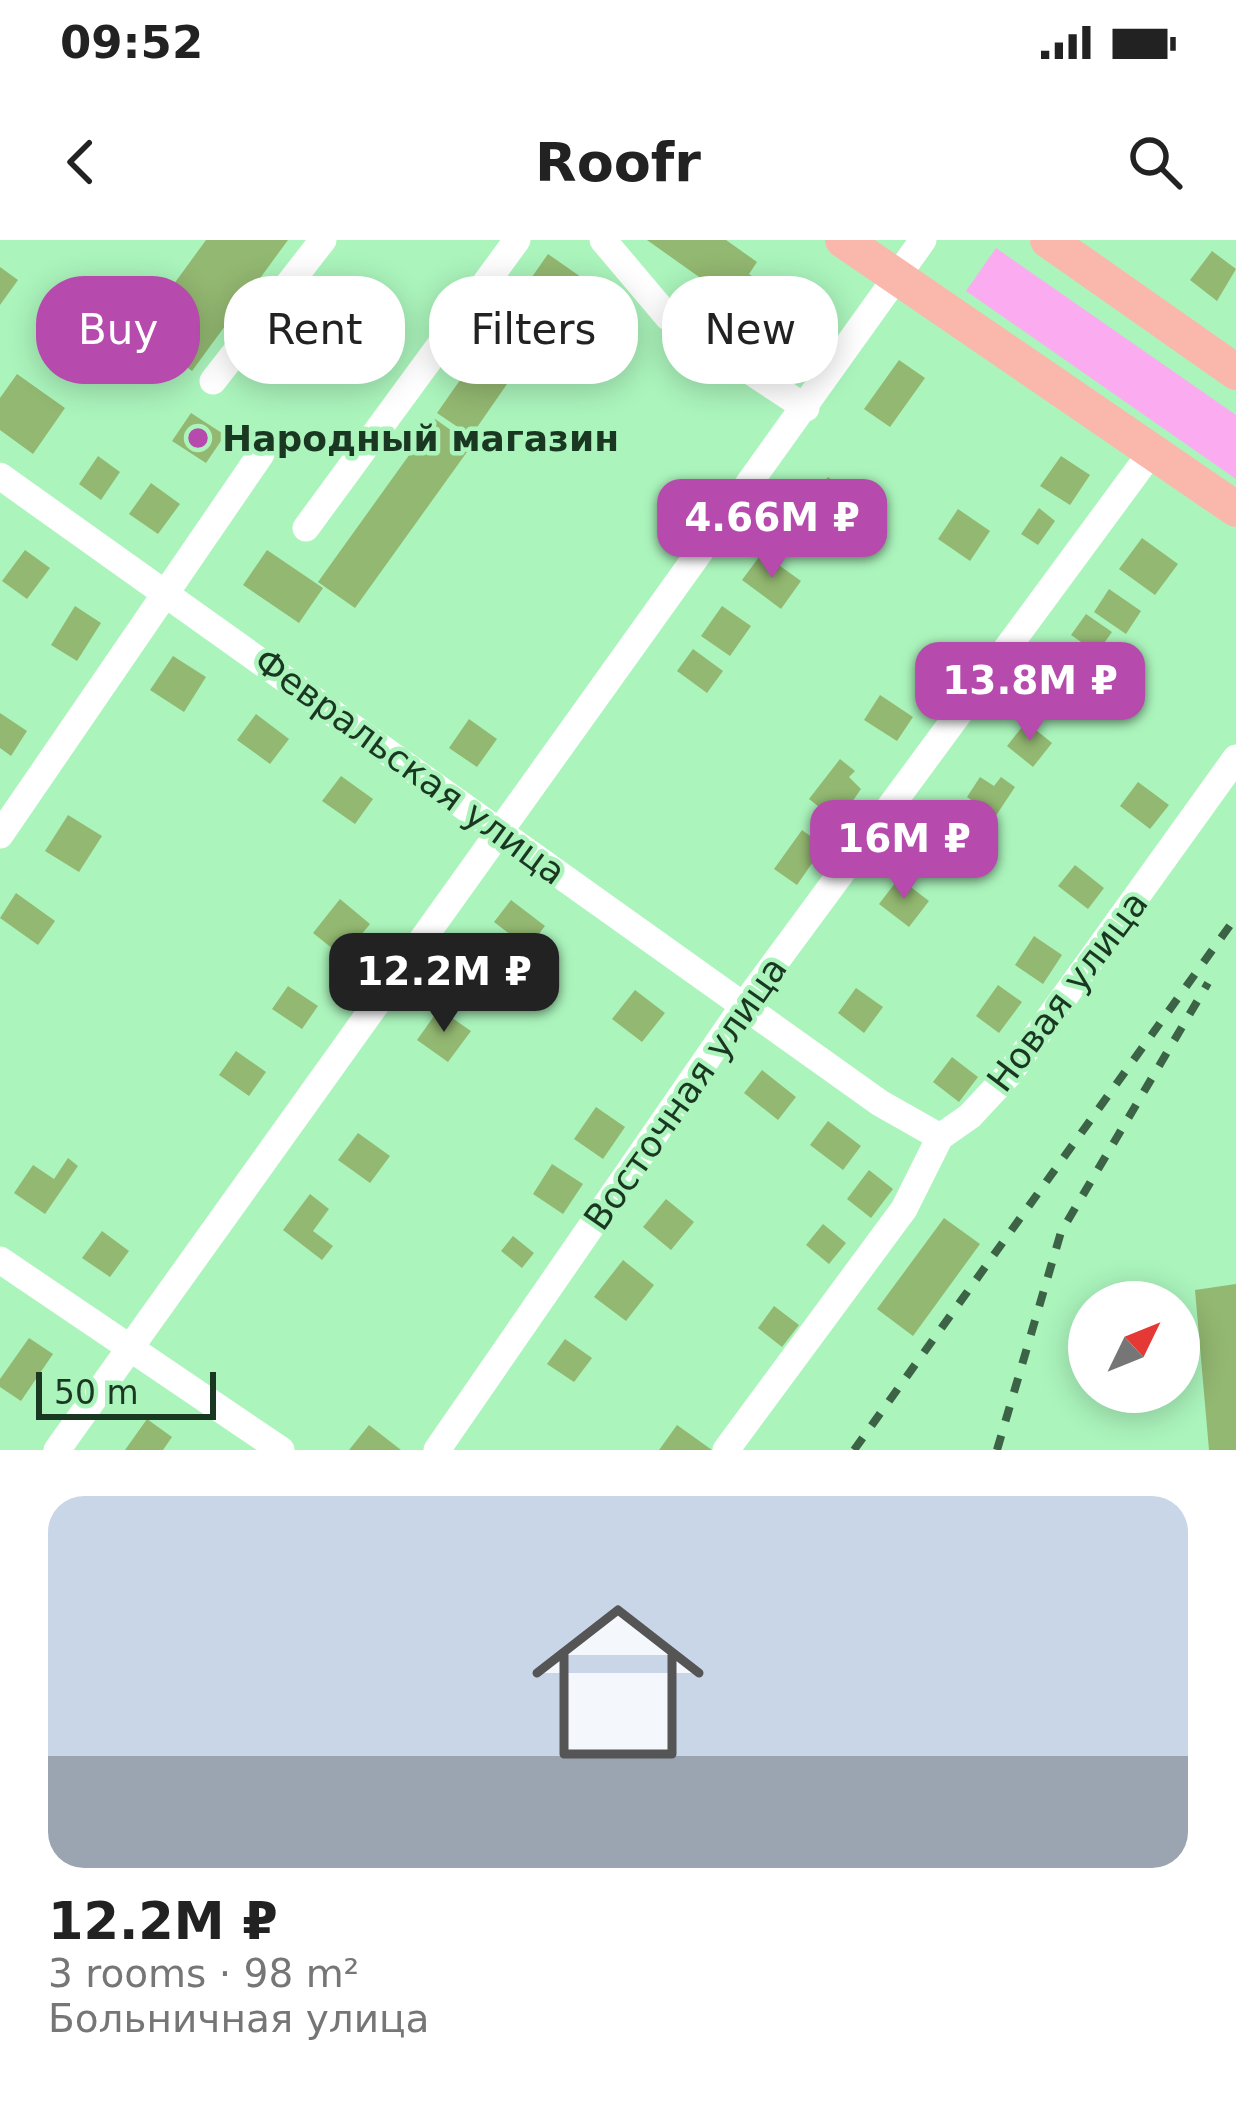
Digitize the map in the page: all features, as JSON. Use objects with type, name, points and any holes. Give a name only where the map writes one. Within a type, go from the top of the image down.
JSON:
[{"type":"main road","points":[[843,240],[1236,509]]},
{"type":"main road","points":[[1048,240],[1230,356]]},
{"type":"street","points":[[213,381],[322,240]]},
{"type":"street","points":[[306,528],[517,240]]},
{"type":"street","points":[[603,240],[668,317],[806,408]]},
{"type":"street","points":[[56,1450],[923,240]]},
{"type":"street","name":"Восточная улица","points":[[437,1450],[744,1005],[1153,450]]},
{"type":"street","points":[[0,835],[169,594],[260,454]]},
{"type":"street","name":"Февральская улица","points":[[0,476],[880,1103],[940,1136]]},
{"type":"street","name":"Новая улица","points":[[726,1450],[904,1209],[940,1136],[970,1116],[1009,1074],[1236,758]]},
{"type":"street","points":[[0,1260],[281,1450]]},
{"type":"shaded area","points":[[996,248],[1236,415],[1236,479],[966,291]]},
{"type":"building","points":[[206,240],[288,240],[262,276],[224,276],[224,327],[200,360],[200,276],[180,276]]},
{"type":"building","points":[[647,240],[726,240],[757,262],[752,276],[698,276]]},
{"type":"building","points":[[1212,251],[1236,269],[1217,301],[1190,280]]},
{"type":"building","points":[[548,254],[580,276],[533,276]]},
{"type":"building","points":[[0,267],[18,280],[0,305]]},
{"type":"building","points":[[899,360],[925,378],[890,427],[864,409]]},
{"type":"building","points":[[17,374],[65,408],[33,454],[0,430],[0,398]]},
{"type":"building","points":[[457,384],[507,384],[471,436],[437,413]]},
{"type":"building","name":"Народный магазин","points":[[191,413],[225,435],[206,463],[172,441]]},
{"type":"building","points":[[435,419],[472,445],[355,608],[318,582]]},
{"type":"building","points":[[98,456],[120,472],[101,500],[79,484]]},
{"type":"building","points":[[1061,456],[1090,475],[1070,505],[1040,486]]},
{"type":"building","points":[[828,477],[860,501],[835,535],[803,511]]},
{"type":"building","points":[[151,483],[180,504],[158,534],[129,514]]},
{"type":"building","points":[[1039,508],[1055,521],[1038,545],[1021,534]]},
{"type":"building","points":[[958,509],[990,531],[970,561],[938,539]]},
{"type":"building","points":[[1142,538],[1178,564],[1155,595],[1119,569]]},
{"type":"building","points":[[25,550],[50,568],[27,599],[2,581]]},
{"type":"building","points":[[267,550],[323,588],[299,623],[243,585]]},
{"type":"building","points":[[762,553],[801,581],[781,609],[742,580]]},
{"type":"building","points":[[1109,589],[1141,611],[1126,634],[1094,612]]},
{"type":"building","points":[[75,606],[101,623],[77,661],[51,645]]},
{"type":"building","points":[[722,606],[751,626],[730,656],[701,636]]},
{"type":"building","points":[[1086,614],[1112,632],[1097,653],[1071,635]]},
{"type":"building","points":[[693,649],[723,671],[707,693],[677,671]]},
{"type":"building","points":[[173,656],[206,677],[184,712],[150,690]]},
{"type":"building","points":[[880,695],[913,717],[897,741],[864,720]]},
{"type":"building","points":[[0,713],[27,731],[11,756],[0,748]]},
{"type":"building","points":[[256,714],[289,739],[270,764],[237,740]]},
{"type":"building","points":[[469,719],[497,739],[477,767],[449,748]]},
{"type":"building","points":[[1026,722],[1052,743],[1033,767],[1007,746]]},
{"type":"building","points":[[840,759],[855,771],[849,777],[861,789],[838,822],[809,799]]},
{"type":"building","points":[[341,776],[373,799],[355,824],[322,801]]},
{"type":"building","points":[[980,777],[994,786],[1001,777],[1015,787],[995,817],[967,797]]},
{"type":"building","points":[[1138,782],[1169,805],[1150,829],[1120,806]]},
{"type":"building","points":[[68,815],[102,836],[79,872],[45,851]]},
{"type":"building","points":[[802,830],[824,846],[797,885],[774,869]]},
{"type":"building","points":[[1075,865],[1104,888],[1088,909],[1058,886]]},
{"type":"building","points":[[899,878],[929,901],[909,927],[879,904]]},
{"type":"building","points":[[16,893],[55,921],[38,945],[0,918]]},
{"type":"building","points":[[340,899],[370,924],[343,957],[313,933]]},
{"type":"building","points":[[511,900],[545,926],[528,948],[494,922]]},
{"type":"building","points":[[1034,936],[1062,955],[1043,984],[1015,965]]},
{"type":"building","points":[[998,985],[1022,1002],[999,1033],[976,1016]]},
{"type":"building","points":[[288,986],[318,1006],[302,1029],[272,1009]]},
{"type":"building","points":[[856,988],[883,1007],[864,1033],[838,1013]]},
{"type":"building","points":[[635,990],[665,1013],[642,1042],[612,1019]]},
{"type":"building","points":[[439,1009],[471,1031],[448,1062],[417,1040]]},
{"type":"building","points":[[236,1051],[266,1072],[249,1096],[219,1075]]},
{"type":"building","points":[[952,1057],[978,1077],[959,1102],[933,1082]]},
{"type":"building","points":[[762,1070],[796,1097],[778,1120],[744,1093]]},
{"type":"building","points":[[596,1107],[625,1127],[603,1159],[574,1139]]},
{"type":"building","points":[[828,1121],[861,1146],[843,1170],[810,1145]]},
{"type":"building","points":[[358,1133],[390,1156],[370,1183],[338,1160]]},
{"type":"building","points":[[68,1158],[78,1166],[45,1214],[14,1193],[33,1165],[54,1179]]},
{"type":"building","points":[[552,1164],[583,1184],[563,1214],[533,1194]]},
{"type":"building","points":[[869,1170],[893,1189],[871,1218],[847,1199]]},
{"type":"building","points":[[310,1194],[329,1209],[313,1231],[333,1246],[322,1260],[283,1230]]},
{"type":"building","points":[[666,1199],[694,1222],[671,1250],[643,1227]]},
{"type":"building","points":[[944,1218],[980,1244],[913,1336],[877,1309]]},
{"type":"building","points":[[823,1224],[846,1243],[829,1264],[806,1245]]},
{"type":"building","points":[[102,1231],[129,1251],[110,1277],[82,1258]]},
{"type":"building","points":[[513,1236],[534,1253],[522,1268],[501,1251]]},
{"type":"building","points":[[623,1260],[654,1285],[626,1321],[594,1297]]},
{"type":"building","points":[[1236,1284],[1236,1450],[1209,1450],[1200,1289]]},
{"type":"building","points":[[774,1306],[799,1325],[782,1347],[758,1328]]},
{"type":"building","points":[[29,1338],[53,1354],[21,1401],[0,1387],[0,1379]]},
{"type":"building","points":[[565,1339],[592,1358],[574,1382],[547,1364]]},
{"type":"building","points":[[147,1419],[172,1437],[163,1450],[125,1450]]},
{"type":"building","points":[[369,1425],[401,1450],[349,1450]]},
{"type":"building","points":[[677,1425],[712,1450],[659,1450]]},
{"type":"railway","points":[[854,1450],[1236,917]]},
{"type":"railway","points":[[997,1450],[1061,1232],[1208,983]]},
{"type":"place","name":"Народный магазин","points":[[198,438]]}]
